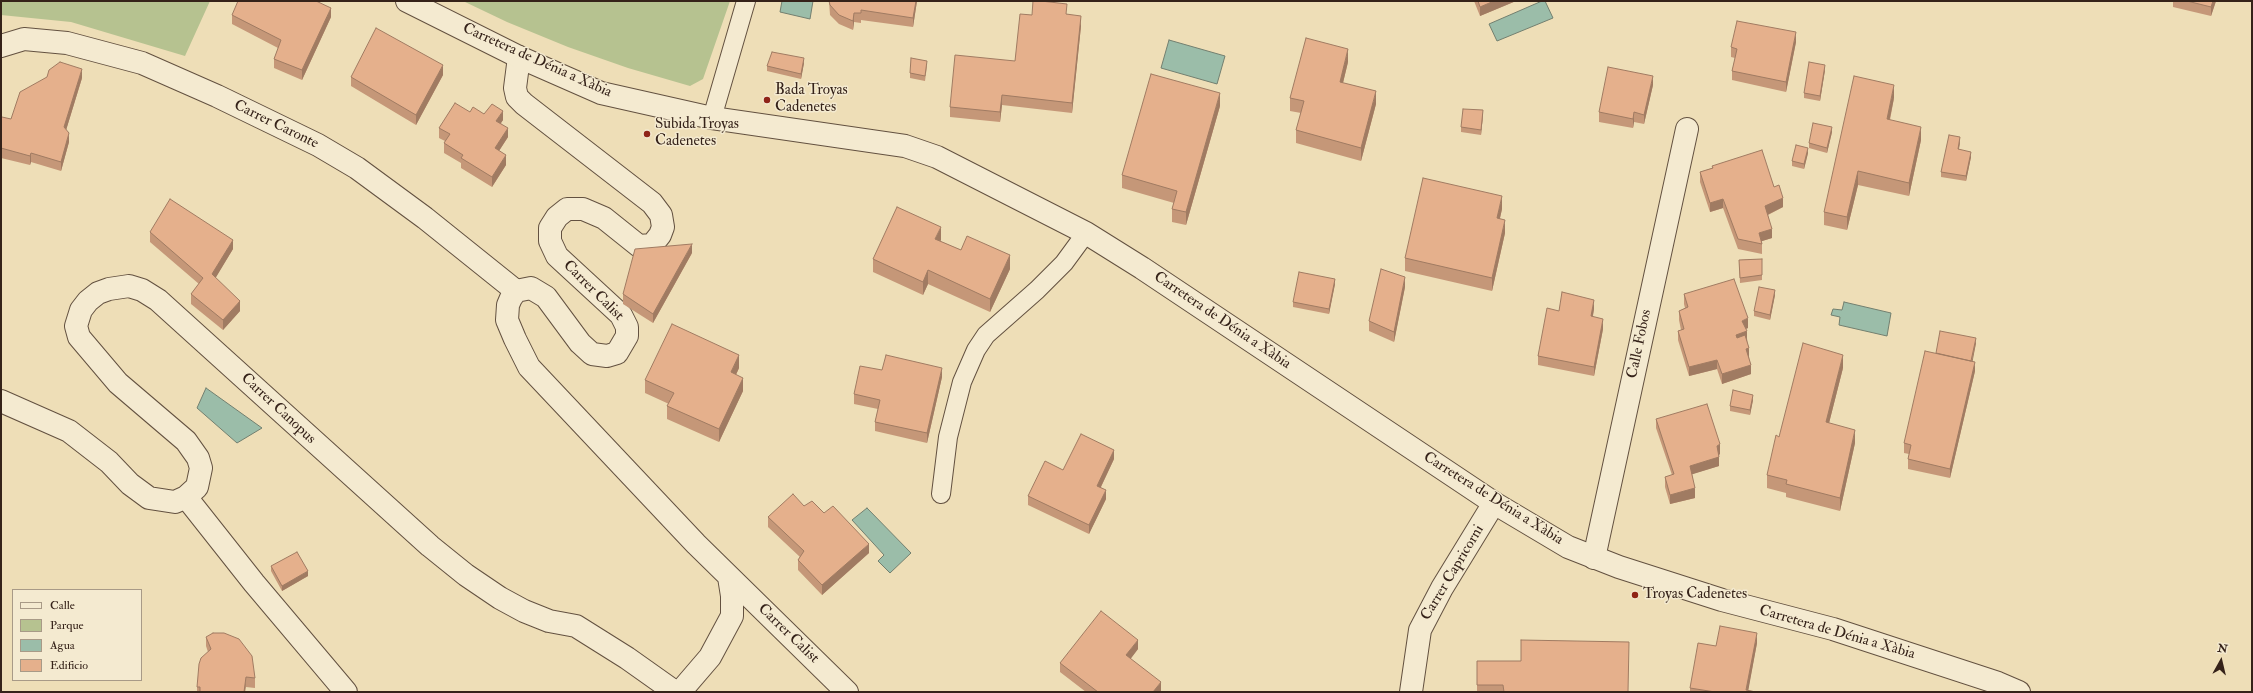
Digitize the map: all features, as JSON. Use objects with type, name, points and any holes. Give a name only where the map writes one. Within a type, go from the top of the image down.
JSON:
[{"type":"street","name":"Carretera de Dénia a Xàbia","points":[[407,1],[519,57],[602,93],[712,118],[876,141],[922,151],[994,184],[1086,233],[1142,268],[1494,503],[1543,534],[1594,558],[1722,600],[1840,632],[1998,682],[2019,692]]},
{"type":"street","name":"Carrer Caronte","points":[[1,46],[24,39],[35,39],[86,47],[142,63],[217,96],[318,145],[357,168],[425,218],[516,291]]},
{"type":"street","name":"Carrer Calist","points":[[519,57],[515,88],[517,97],[652,203],[661,215],[663,227],[660,235],[652,245],[639,246],[604,218],[583,209],[567,209],[557,217],[550,228],[550,241],[557,256],[621,315],[627,327],[627,336],[623,346],[617,353],[607,356],[592,354],[580,343],[546,296],[531,288],[516,291],[508,305],[507,320],[529,367],[696,544],[847,692]]},
{"type":"street","name":"Calle Fobos","points":[[1594,558],[1687,129]]},
{"type":"street","name":"Carrer Canopus","points":[[186,497],[196,487],[201,468],[198,458],[186,441],[118,383],[79,337],[76,326],[81,310],[88,301],[98,293],[108,289],[129,286],[142,290],[158,300],[430,546],[466,575],[500,598],[524,611],[549,621],[576,626],[627,658],[675,692]]},
{"type":"street","points":[[1,401],[69,431],[109,462],[130,484],[149,498],[174,502],[186,497],[254,583],[346,692]]},
{"type":"street","name":"Carrer Capricorni","points":[[1411,692],[1420,630],[1442,588],[1494,503]]},
{"type":"street","name":"Carrer Calist","points":[[680,692],[710,657],[732,616],[732,596],[729,577]]},
{"type":"lane","points":[[712,118],[746,1]]},
{"type":"lane","points":[[941,494],[948,437],[962,382],[976,350],[986,335],[1037,290],[1064,263],[1086,233]]},
{"type":"green space","points":[[1,1],[210,1],[185,56],[71,22],[1,15]]},
{"type":"green space","points":[[463,1],[730,1],[703,79],[690,86],[628,68],[568,47],[507,22]]},
{"type":"water","points":[[782,1],[813,1],[810,19],[780,12]]},
{"type":"water","points":[[1545,1],[1553,18],[1497,41],[1489,24]]},
{"type":"water","points":[[1169,40],[1225,56],[1217,84],[1161,68]]},
{"type":"water","points":[[1844,302],[1891,313],[1887,336],[1839,325],[1840,317],[1831,315],[1833,309],[1842,310]]},
{"type":"water","points":[[206,388],[262,428],[237,443],[197,408]]},
{"type":"water","points":[[867,508],[911,553],[890,573],[878,561],[884,555],[852,520]]},
{"type":"building","points":[[238,1],[316,1],[331,8],[302,70],[274,59],[281,40],[232,15]]},
{"type":"building","points":[[829,1],[916,1],[913,18],[861,10],[861,13],[854,13],[853,21],[839,15],[830,5]]},
{"type":"building","points":[[1033,1],[1067,4],[1066,14],[1081,16],[1072,103],[1002,95],[1000,112],[950,107],[955,55],[1015,61],[1020,14],[1032,15]]},
{"type":"building","points":[[1478,1],[1494,1],[1480,7]]},
{"type":"building","points":[[2187,1],[2213,1],[2211,7]]},
{"type":"building","points":[[1737,21],[1796,32],[1786,82],[1732,71],[1737,49],[1731,47]]},
{"type":"building","points":[[376,28],[443,65],[416,115],[351,77]]},
{"type":"building","points":[[1306,38],[1348,49],[1340,82],[1376,91],[1361,148],[1296,130],[1304,101],[1290,98]]},
{"type":"building","points":[[772,52],[804,58],[801,74],[767,66]]},
{"type":"building","points":[[911,58],[927,61],[925,76],[910,73]]},
{"type":"building","points":[[60,62],[82,69],[64,127],[69,133],[61,162],[31,153],[30,156],[1,148],[1,118],[11,119],[20,92],[47,77],[49,70]]},
{"type":"building","points":[[1809,62],[1825,65],[1820,96],[1804,93]]},
{"type":"building","points":[[1608,67],[1653,76],[1644,115],[1634,112],[1633,119],[1599,112]]},
{"type":"building","points":[[1151,74],[1220,93],[1186,212],[1172,209],[1177,191],[1122,175]]},
{"type":"building","points":[[1854,76],[1894,85],[1887,119],[1921,127],[1909,183],[1858,171],[1847,217],[1824,212]]},
{"type":"building","points":[[455,103],[470,112],[473,107],[484,114],[492,104],[503,111],[496,121],[508,128],[495,148],[506,155],[492,177],[461,158],[463,155],[444,143],[450,134],[439,128]]},
{"type":"building","points":[[1463,109],[1483,110],[1481,130],[1461,127]]},
{"type":"building","points":[[1813,123],[1832,127],[1827,148],[1809,143]]},
{"type":"building","points":[[1949,135],[1960,137],[1958,149],[1971,152],[1966,176],[1941,172]]},
{"type":"building","points":[[1796,145],[1808,148],[1804,164],[1792,161]]},
{"type":"building","points":[[1762,150],[1774,187],[1779,185],[1783,198],[1765,206],[1772,229],[1759,233],[1762,244],[1738,239],[1723,199],[1710,203],[1700,172],[1713,168],[1712,166]]},
{"type":"building","points":[[1423,178],[1502,196],[1497,218],[1505,220],[1492,278],[1405,258]]},
{"type":"building","points":[[170,199],[233,240],[212,274],[240,301],[223,320],[191,294],[203,278],[150,232]]},
{"type":"building","points":[[897,207],[941,227],[935,239],[961,250],[967,236],[1010,255],[990,299],[928,270],[923,282],[873,259]]},
{"type":"building","points":[[692,244],[653,314],[623,294],[635,249]]},
{"type":"building","points":[[1762,259],[1762,275],[1740,278],[1739,260]]},
{"type":"building","points":[[1381,269],[1405,277],[1394,332],[1369,321]]},
{"type":"building","points":[[1299,272],[1335,279],[1329,309],[1293,302]]},
{"type":"building","points":[[1734,279],[1748,318],[1742,321],[1747,331],[1736,335],[1737,338],[1745,335],[1749,348],[1746,349],[1751,365],[1722,374],[1717,360],[1689,367],[1678,331],[1684,329],[1679,311],[1688,307],[1684,294]]},
{"type":"building","points":[[1759,287],[1775,290],[1770,315],[1754,311]]},
{"type":"building","points":[[1562,292],[1594,300],[1591,316],[1603,319],[1594,367],[1538,356],[1547,308],[1559,311]]},
{"type":"building","points":[[672,324],[739,355],[731,372],[743,378],[719,429],[667,406],[674,393],[645,380]]},
{"type":"building","points":[[1940,331],[1976,338],[1971,361],[1936,353]]},
{"type":"building","points":[[1803,343],[1843,355],[1826,422],[1855,430],[1840,498],[1786,484],[1787,480],[1767,475],[1776,435],[1779,437]]},
{"type":"building","points":[[1925,351],[1975,362],[1950,469],[1908,459],[1911,445],[1904,443]]},
{"type":"building","points":[[886,355],[942,368],[927,433],[875,422],[880,400],[854,394],[860,366],[882,370]]},
{"type":"building","points":[[1733,390],[1753,395],[1750,410],[1730,406]]},
{"type":"building","points":[[1707,404],[1720,444],[1717,446],[1719,457],[1690,466],[1695,488],[1670,495],[1665,477],[1674,474],[1656,419]]},
{"type":"building","points":[[1081,434],[1114,450],[1097,486],[1106,490],[1089,525],[1028,496],[1045,461],[1063,470]]},
{"type":"building","points":[[793,494],[804,506],[812,501],[824,513],[833,506],[869,544],[822,585],[798,560],[804,551],[768,517]]},
{"type":"building","points":[[297,552],[308,571],[282,586],[271,566]]},
{"type":"building","points":[[1101,611],[1138,640],[1126,655],[1161,682],[1153,692],[1098,692],[1060,663]]},
{"type":"building","points":[[1720,626],[1757,633],[1746,690],[1756,692],[1715,692],[1690,688],[1698,643],[1716,646]]},
{"type":"building","points":[[213,633],[224,633],[239,639],[252,656],[255,678],[246,677],[244,692],[200,692],[200,687],[197,687],[201,658],[211,649],[206,637]]},
{"type":"building","points":[[1521,640],[1629,642],[1628,692],[1504,692],[1503,685],[1477,685],[1477,661],[1521,661]]},
{"type":"place","name":"Bada Troyas Cadenetes","points":[[767,100]]},
{"type":"place","name":"Subida Troyas Cadenetes","points":[[647,134]]},
{"type":"place","name":"Troyas Cadenetes","points":[[1635,595]]}]
